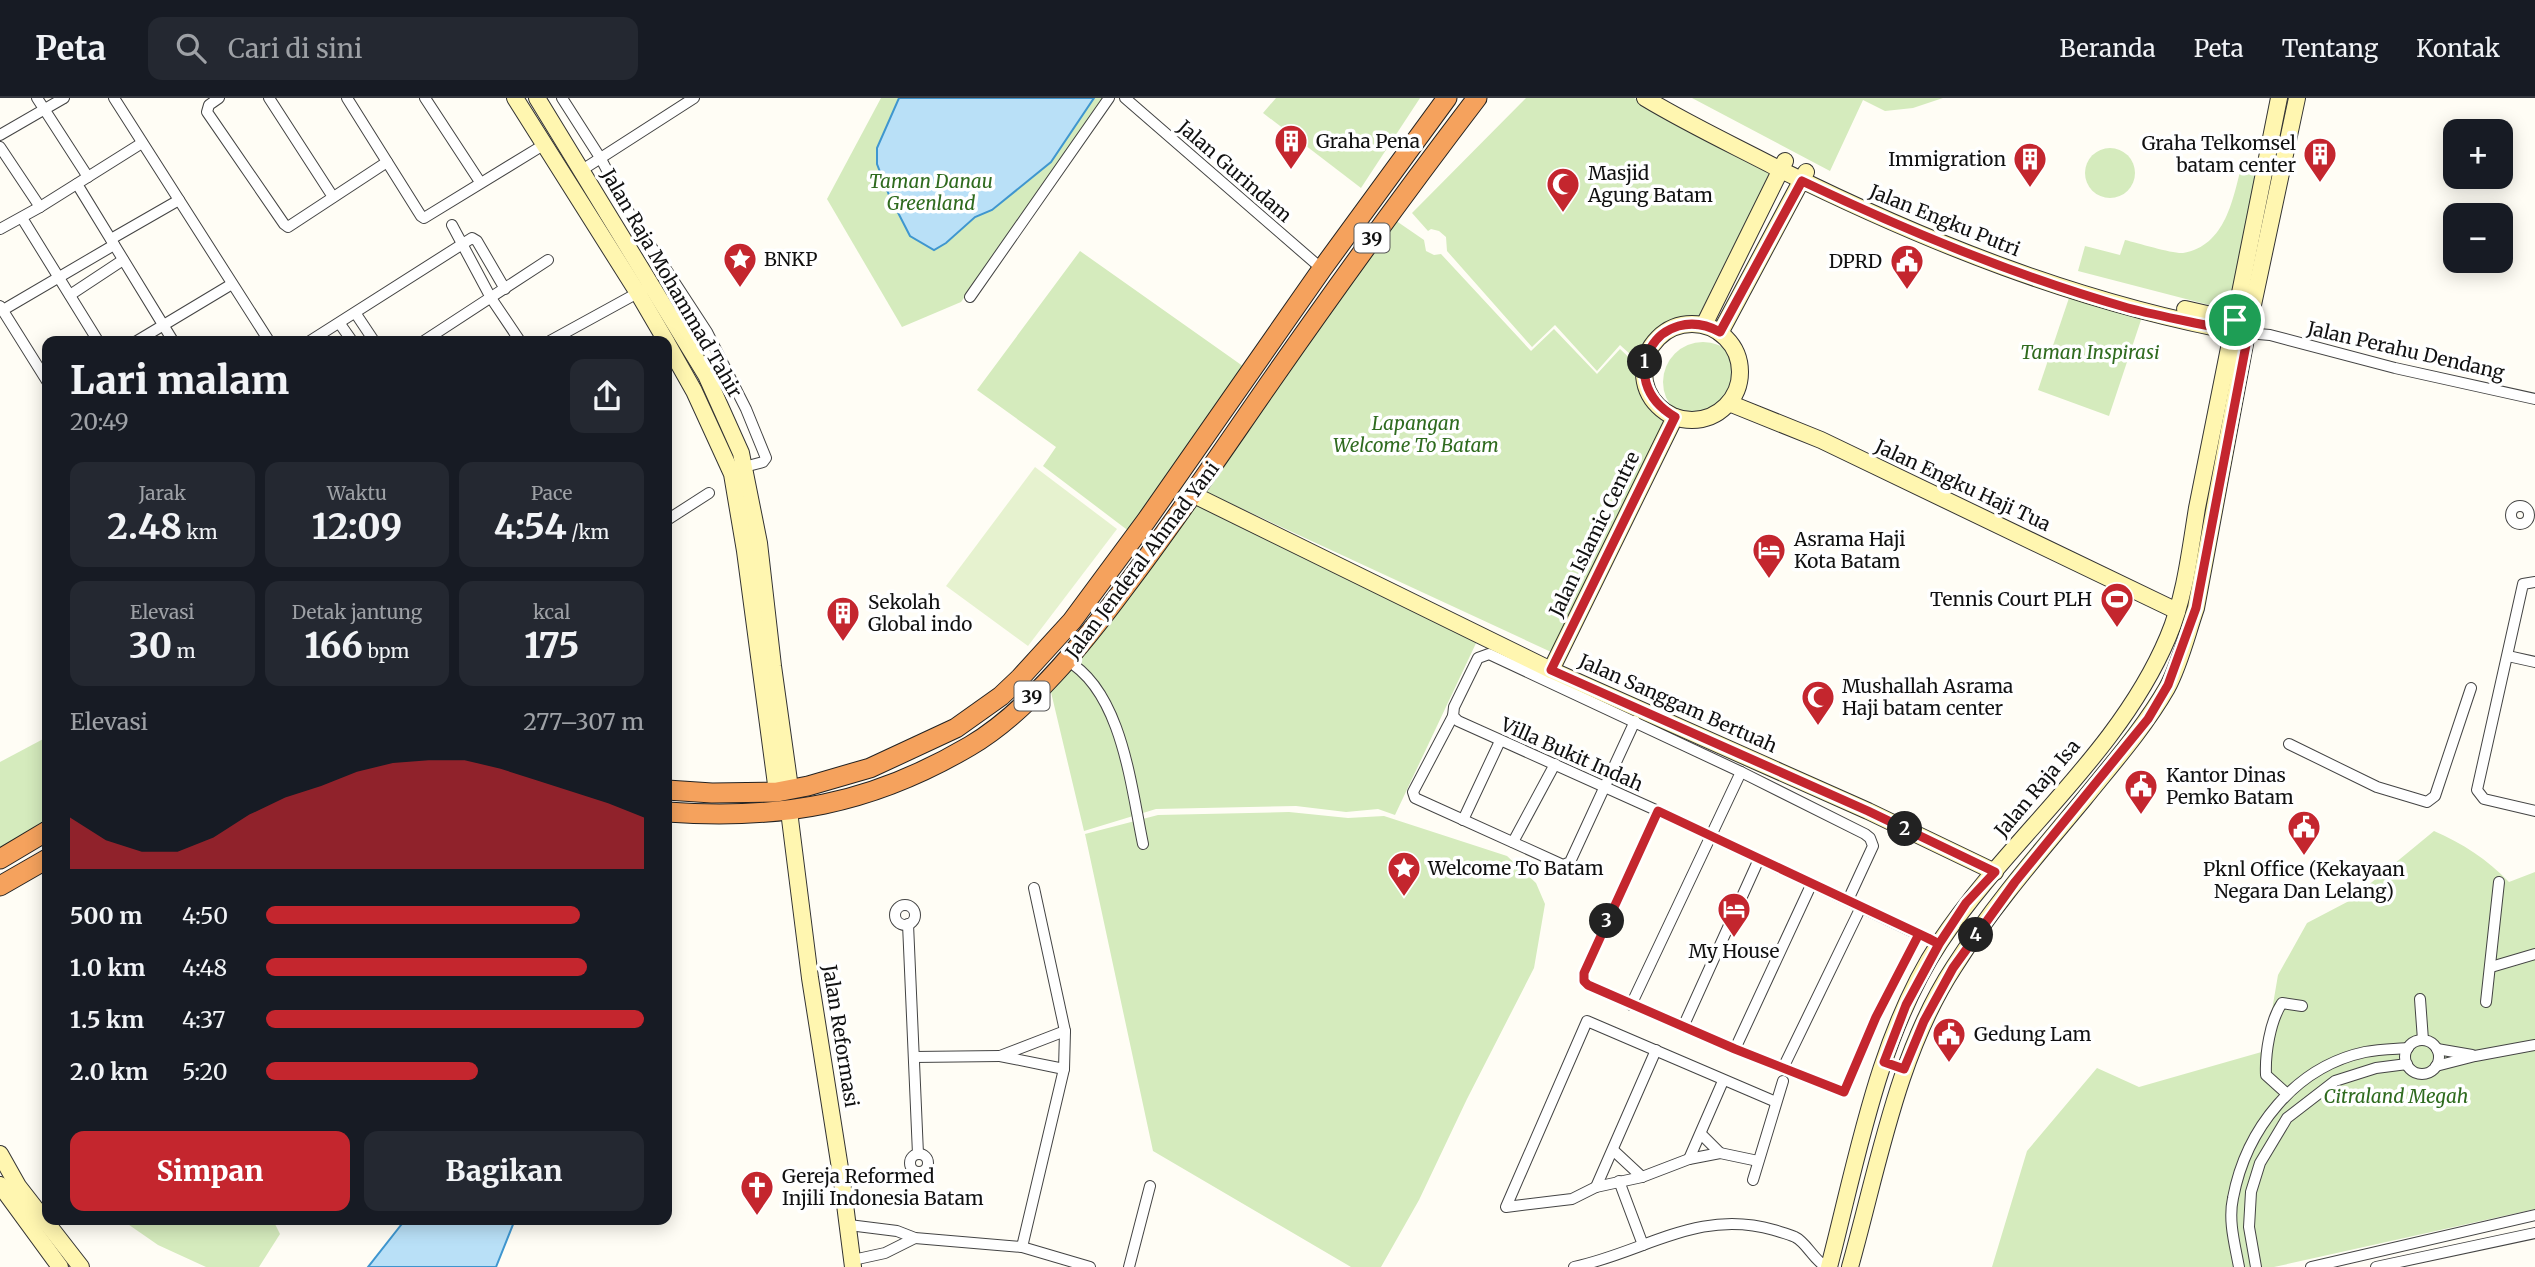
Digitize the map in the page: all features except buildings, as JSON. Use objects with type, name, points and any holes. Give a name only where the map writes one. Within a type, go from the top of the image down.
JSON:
[{"type":"highway","name":"Jalan Jenderal Ahmad Yani","points":[[672,790],[712,793],[784,790],[870,768],[956,728],[1011,687],[1072,621],[1447,98]]},
{"type":"highway","name":"Jalan Jenderal Ahmad Yani","points":[[672,813],[719,816],[789,811],[879,790],[972,746],[1013,714],[1091,633],[1194,495],[1390,212],[1477,98]]},
{"type":"highway","points":[[1253,369],[1271,381]]},
{"type":"highway","points":[[0,859],[42,834]]},
{"type":"highway","points":[[0,886],[42,862]]},
{"type":"main road","name":"Jalan Raja Mohammad Tahir","points":[[515,98],[644,289],[678,329],[706,375],[741,453],[759,543],[784,790]]},
{"type":"main road","name":"Jalan Raja Mohammad Tahir","points":[[537,98],[582,170],[644,289],[664,336]]},
{"type":"main road","name":"Jalan Engku Putri","points":[[1645,98],[1706,132],[1804,176],[1891,223],[2024,274],[2130,308],[2241,327]]},
{"type":"main road","name":"Jalan Engku Putri","points":[[1666,98],[1783,166]]},
{"type":"main road","points":[[1850,1267],[1904,1069],[1924,1021],[1953,968],[2015,882],[2148,719],[2168,685],[2184,647],[2196,608],[2279,98]]},
{"type":"main road","points":[[2241,327],[2297,98]]},
{"type":"main road","points":[[1704,325],[1783,166]]},
{"type":"main road","points":[[1720,332],[1804,176]]},
{"type":"main road","points":[[1704,325],[1720,332],[1737,354],[1741,367],[1736,394],[1716,414],[1703,419],[1675,417],[1662,410],[1650,395],[1645,377],[1646,358],[1650,348],[1661,335],[1675,327],[1704,325]]},
{"type":"main road","name":"Jalan Raja Isa","points":[[1827,1267],[1884,1062],[1906,1005],[1939,944],[1966,903],[2066,788],[2143,687],[2168,636],[2188,565],[2241,327]]},
{"type":"main road","name":"Jalan Raja Mohammad Tahir","points":[[672,352],[694,391],[732,474],[784,790]]},
{"type":"main road","name":"Jalan Engku Haji Tua","points":[[1729,403],[1821,440],[2177,611]]},
{"type":"main road","name":"Jalan Islamic Centre","points":[[1551,670],[1675,417]]},
{"type":"main road","name":"Jalan Sanggam Bertuah","points":[[1194,495],[1551,670],[1868,811],[1995,872]]},
{"type":"main road","points":[[2066,788],[2082,801]]},
{"type":"main road","name":"Jalan Reformasi","points":[[789,811],[810,978],[853,1264]]},
{"type":"main road","points":[[1884,1062],[1904,1069]]},
{"type":"main road","points":[[0,1154],[8,1189],[60,1267]]},
{"type":"main road","points":[[8,1189],[81,1267]]},
{"type":"street","points":[[37,98],[88,177]]},
{"type":"street","points":[[0,135],[64,98]]},
{"type":"street","points":[[114,98],[266,336]]},
{"type":"street","points":[[219,98],[209,104],[207,112],[284,224],[290,227],[387,162]]},
{"type":"street","points":[[269,98],[333,197]]},
{"type":"street","points":[[347,98],[424,218],[545,144]]},
{"type":"street","points":[[425,98],[480,182]]},
{"type":"street","points":[[562,98],[601,159],[630,214],[699,319],[746,409],[765,455],[763,462],[744,467]]},
{"type":"street","points":[[582,170],[694,98]]},
{"type":"street","points":[[970,297],[1109,98]]},
{"type":"street","name":"Jalan Gurindam","points":[[1125,98],[1322,269]]},
{"type":"street","points":[[0,229],[142,143]]},
{"type":"street","points":[[0,147],[40,207]]},
{"type":"street","points":[[77,184],[170,336]]},
{"type":"street","points":[[42,373],[1,308],[58,278],[179,200]]},
{"type":"street","points":[[22,218],[96,336]]},
{"type":"street","points":[[452,225],[491,298],[517,336]]},
{"type":"street","points":[[319,336],[472,238],[477,240],[505,289]]},
{"type":"street","points":[[70,295],[123,260]]},
{"type":"street","points":[[432,336],[548,260]]},
{"type":"street","points":[[145,336],[232,284]]},
{"type":"street","points":[[559,336],[644,289]]},
{"type":"street","points":[[356,314],[371,336]]},
{"type":"street","points":[[678,329],[699,319]]},
{"type":"street","points":[[340,324],[348,336]]},
{"type":"street","name":"Jalan Perahu Dendang","points":[[2241,327],[2395,368],[2535,399]]},
{"type":"street","points":[[672,517],[709,493]]},
{"type":"street","points":[[2535,582],[2523,584],[2477,790],[2484,799],[2535,811]]},
{"type":"street","points":[[1634,721],[1570,862],[1566,864],[1415,799],[1413,792],[1456,719],[1454,707],[1478,658],[1486,653],[1634,721],[1741,772],[1870,838],[1873,846],[1848,900]]},
{"type":"street","points":[[2508,656],[2535,662]]},
{"type":"street","points":[[1066,660],[1079,668],[1108,708],[1123,750],[1143,844]]},
{"type":"street","points":[[2289,744],[2377,787],[2427,802],[2435,796],[2471,688]]},
{"type":"street","name":"Villa Bukit Indah","points":[[1456,719],[1939,944]]},
{"type":"street","points":[[1463,820],[1500,741]]},
{"type":"street","points":[[1513,842],[1555,764]]},
{"type":"street","points":[[1632,1005],[1741,772]]},
{"type":"street","points":[[1658,811],[1584,973],[1584,981],[1588,985],[1735,1049],[1844,1092],[1876,1017],[1919,934]]},
{"type":"street","points":[[1683,1027],[1759,859]]},
{"type":"street","points":[[2486,1002],[2499,882]]},
{"type":"street","points":[[1735,1049],[1812,883]]},
{"type":"street","points":[[1022,1247],[1064,1069],[1065,1031],[1034,888]]},
{"type":"street","points":[[1783,1068],[1861,907]]},
{"type":"street","points":[[908,924],[918,1154]]},
{"type":"street","points":[[2491,967],[2535,954]]},
{"type":"street","points":[[2420,999],[2423,1040]]},
{"type":"street","points":[[2286,1093],[2266,1075],[2266,1063],[2277,1011],[2282,1003],[2302,1006]]},
{"type":"street","points":[[1758,1161],[1720,1153],[1689,1158],[1642,1177],[1596,1188],[1572,1199],[1506,1207],[1587,1021],[1776,1102]]},
{"type":"street","points":[[1000,1056],[1065,1031]]},
{"type":"street","points":[[2429,1041],[2437,1049],[2439,1059],[2436,1066],[2431,1072],[2415,1073],[2405,1059],[2408,1048],[2412,1043],[2429,1041]]},
{"type":"street","points":[[2436,1066],[2535,1045]]},
{"type":"street","points":[[2239,1267],[2232,1199],[2245,1158],[2273,1109],[2286,1093],[2311,1075],[2338,1061],[2365,1052],[2408,1048]]},
{"type":"street","points":[[2437,1049],[2475,1056]]},
{"type":"street","points":[[1596,1188],[1656,1050]]},
{"type":"street","points":[[914,1057],[1000,1056],[1064,1069]]},
{"type":"street","points":[[2256,1267],[2249,1217],[2251,1192],[2260,1163],[2287,1118],[2344,1077],[2376,1068],[2407,1065]]},
{"type":"street","points":[[1689,1158],[1723,1081]]},
{"type":"street","points":[[1753,1181],[1783,1081]]},
{"type":"street","points":[[2273,1109],[2287,1118]]},
{"type":"street","points":[[1701,1134],[1720,1153]]},
{"type":"street","points":[[1613,1150],[1642,1177]]},
{"type":"street","points":[[1619,1181],[1643,1245]]},
{"type":"street","points":[[1129,1267],[1150,1186]]},
{"type":"street","points":[[2311,1267],[2535,1215]]},
{"type":"street","points":[[2232,1217],[2249,1217]]},
{"type":"street","points":[[2376,1267],[2531,1234],[2523,1218]]},
{"type":"street","points":[[1574,1267],[1657,1238],[1722,1223],[1755,1226],[1796,1237],[1814,1258],[1827,1267]]},
{"type":"street","points":[[849,1225],[897,1231],[915,1238],[1022,1247],[1090,1267]]},
{"type":"street","points":[[2475,1228],[2478,1244]]},
{"type":"street","points":[[853,1264],[885,1253],[915,1238]]},
{"type":"green space","name":"Taman Danau Greenland","points":[[881,98],[1106,98],[961,302],[902,327],[827,199]]},
{"type":"green space","points":[[1276,98],[1420,98],[1361,188],[1263,113]]},
{"type":"green space","points":[[1526,98],[1634,98],[1777,175],[1705,320],[1679,322],[1666,328],[1648,347],[1642,365],[1620,345],[1597,371],[1555,325],[1532,347],[1447,251],[1446,237],[1439,231],[1428,231],[1412,213]]},
{"type":"green space","points":[[1692,98],[1943,98],[1913,108],[1885,111],[1863,100],[1830,171]]},
{"type":"green space","points":[[2110,148],[2128,155],[2135,173],[2128,191],[2110,198],[2092,191],[2085,173],[2092,155]]},
{"type":"green space","points":[[2242,164],[2263,168],[2236,294],[2223,304],[2213,306],[2078,271],[2085,246],[2120,255],[2125,240],[2178,253],[2198,249],[2218,231],[2225,219]]},
{"type":"green space","name":"Lapangan Welcome To Batam","points":[[1392,218],[1424,240],[1426,251],[1434,255],[1441,254],[1531,351],[1554,329],[1597,374],[1620,349],[1649,376],[1651,394],[1656,406],[1677,426],[1562,657],[1206,492]]},
{"type":"green space","points":[[1080,251],[1247,369],[1130,532],[1043,466],[1056,447],[977,390]]},
{"type":"green space","name":"Taman Inspirasi","points":[[2071,292],[2143,314],[2109,416],[2038,390]]},
{"type":"green space","points":[[1695,342],[1711,342],[1732,353],[1743,374],[1743,390],[1732,411],[1711,422],[1695,422],[1681,416],[1669,404],[1663,390],[1663,374],[1669,360],[1681,348]]},
{"type":"green space","points":[[1035,467],[1117,529],[1028,646],[946,586]]},
{"type":"green space","points":[[1194,502],[1478,639],[1395,815],[1378,809],[1346,812],[1296,806],[1156,809],[1084,831],[1050,688]]},
{"type":"green space","points":[[42,740],[42,834],[0,859],[0,762]]},
{"type":"green space","points":[[1289,812],[1348,818],[1384,816],[1507,856],[1536,883],[1545,904],[1534,968],[1419,1200],[1381,1267],[1351,1267],[1153,1151],[1085,834],[1158,815]]},
{"type":"green space","name":"Citraland Megah","points":[[2434,831],[2474,853],[2509,882],[2535,872],[2535,1209],[2274,1267],[1992,1267],[2027,1151],[2097,1068],[2139,1087],[2265,1051],[2278,975],[2307,923],[2349,901]]},
{"type":"green space","points":[[129,1225],[276,1225],[280,1234],[259,1267],[206,1267],[158,1245]]},
{"type":"water","points":[[899,98],[1094,98],[1051,162],[992,210],[975,217],[934,250],[910,236],[877,164],[877,148]]},
{"type":"water","points":[[401,1225],[513,1225],[496,1267],[368,1267]]},
{"type":"place","name":"Graha Pena","points":[[1291,171]]},
{"type":"place","name":"Graha Telkomsel batam center","points":[[2320,184]]},
{"type":"place","name":"Immigration","points":[[2030,189]]},
{"type":"place","name":"Masjid Agung Batam","points":[[1563,214]]},
{"type":"place","name":"BNKP","points":[[740,289]]},
{"type":"place","name":"DPRD","points":[[1907,291]]},
{"type":"place","name":"Asrama Haji Kota Batam","points":[[1769,580]]},
{"type":"place","name":"Tennis Court PLH","points":[[2117,629]]},
{"type":"place","name":"Sekolah Global indo","points":[[843,643]]},
{"type":"place","name":"Mushallah Asrama Haji batam center","points":[[1818,727]]},
{"type":"place","name":"Kantor Dinas Pemko Batam","points":[[2141,816]]},
{"type":"place","name":"Pknl Office (Kekayaan Negara Dan Lelang)","points":[[2304,857]]},
{"type":"place","name":"Welcome To Batam","points":[[1404,898]]},
{"type":"place","name":"My House","points":[[1734,939]]},
{"type":"place","name":"Gedung Lam","points":[[1949,1064]]},
{"type":"place","name":"Gereja Reformed Injili Indonesia Batam","points":[[757,1217]]},
{"type":"route","points":[[2235,320],[2232,331],[2130,308],[2036,278],[1891,223],[1802,181],[1720,332],[1704,325],[1675,327],[1661,335],[1650,348],[1644,369],[1646,385],[1656,404],[1675,417],[1551,670],[1868,811],[1995,872],[1966,903],[1939,944],[1919,934],[1876,1017],[1844,1092],[1735,1049],[1588,985],[1584,981],[1584,973],[1658,811],[1812,883],[1928,938],[1939,944],[1906,1005],[1884,1062],[1904,1069],[1937,995],[1983,924],[2121,754],[2148,719],[2168,685],[2196,608],[2250,324],[2235,320]]}]
